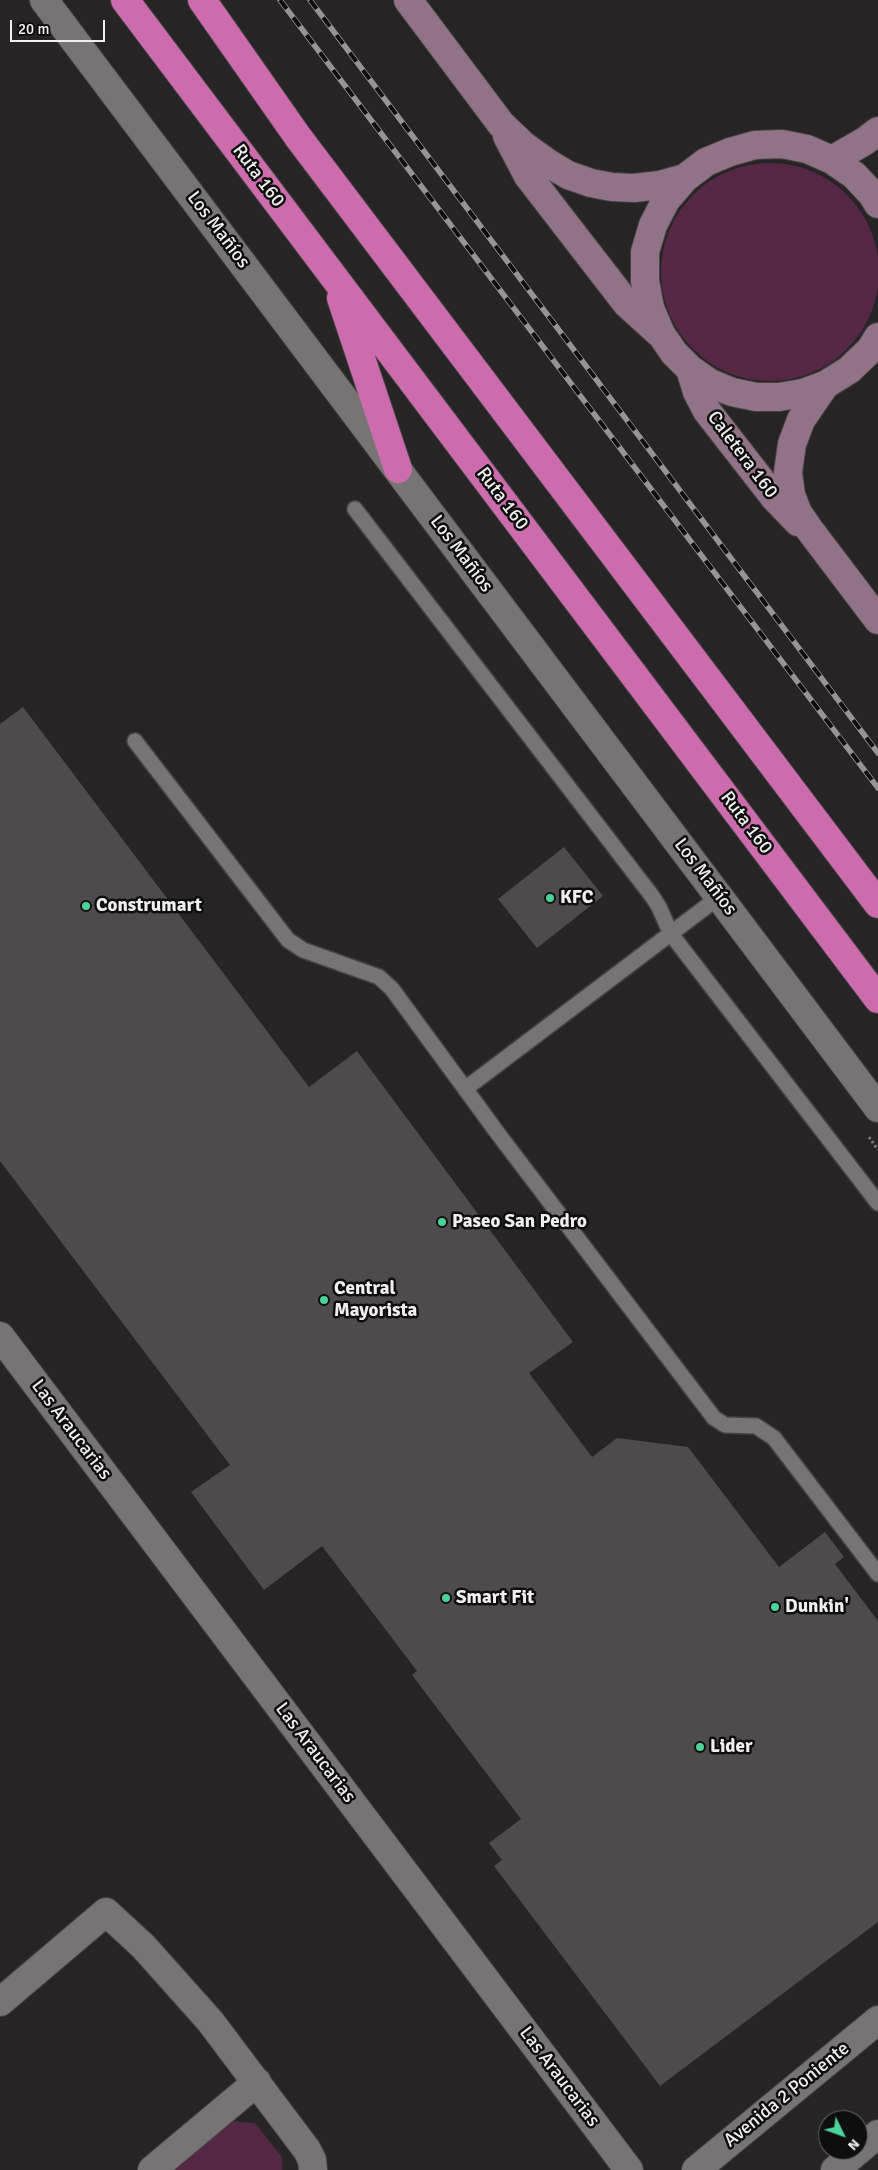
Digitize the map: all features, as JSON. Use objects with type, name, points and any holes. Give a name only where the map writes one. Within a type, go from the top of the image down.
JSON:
[{"type":"highway","name":"Ruta 160","points":[[125,0],[878,998]]},
{"type":"highway","points":[[202,0],[304,144],[878,904]]},
{"type":"highway","points":[[334,275],[398,469]]},
{"type":"street","name":"Los Mañíos","points":[[44,0],[878,1108]]},
{"type":"street","points":[[408,0],[501,124],[523,145],[548,163],[568,175],[612,188],[660,186],[685,178]]},
{"type":"street","points":[[501,124],[516,156],[534,183],[627,304],[661,334]]},
{"type":"street","points":[[832,160],[878,132]]},
{"type":"street","points":[[878,204],[872,194],[854,175],[832,160],[807,149],[790,146],[755,145],[730,152],[706,162],[685,178],[666,200],[653,225],[645,252],[646,290],[650,308],[661,334],[674,353],[690,370],[710,383],[732,392],[756,397],[803,394],[825,385],[849,370],[870,350],[878,337]]},
{"type":"street","name":"Caletera 160","points":[[690,370],[697,392],[707,411],[783,509],[809,529]]},
{"type":"street","name":"Caletera 160","points":[[825,385],[801,420],[789,458],[788,472],[791,495],[798,513],[809,529],[878,620]]},
{"type":"street","name":"Las Araucarias","points":[[0,1336],[629,2170]]},
{"type":"street","points":[[0,2002],[106,1912],[143,1946],[210,2021],[307,2150],[312,2160],[313,2170]]},
{"type":"street","name":"Avenida 2 Poniente","points":[[696,2170],[878,2020]]},
{"type":"street","points":[[152,2170],[257,2082]]},
{"type":"street","points":[[835,2170],[878,2134]]},
{"type":"lane","points":[[355,509],[652,896],[660,907],[671,934],[878,1203]]},
{"type":"lane","points":[[135,741],[288,940],[303,950],[379,977],[392,989],[465,1089],[714,1418],[725,1426],[756,1426],[774,1438],[878,1574]]},
{"type":"lane","points":[[465,1089],[719,897]]},
{"type":"shaded area","points":[[759,163],[781,163],[802,167],[822,176],[839,187],[855,203],[866,220],[875,240],[879,272],[875,304],[871,314],[861,333],[839,357],[822,368],[802,377],[781,381],[759,381],[738,377],[718,368],[701,357],[685,341],[674,324],[665,304],[661,283],[661,261],[665,240],[674,220],[685,203],[701,187],[718,176],[738,167]]},
{"type":"shaded area","points":[[232,2121],[255,2123],[282,2157],[282,2170],[175,2170]]},
{"type":"building","points":[[23,707],[309,1087],[357,1051],[573,1342],[529,1373],[592,1457],[617,1438],[688,1447],[779,1567],[825,1532],[844,1557],[835,1564],[878,1621],[878,1922],[660,2086],[494,1866],[502,1860],[489,1843],[521,1819],[412,1675],[417,1671],[322,1546],[264,1590],[191,1492],[230,1465],[0,1161],[0,724]]},
{"type":"building","name":"KFC","points":[[564,847],[603,896],[537,948],[498,899]]},
{"type":"railway","points":[[280,0],[878,788]]},
{"type":"railway","points":[[310,0],[878,753]]},
{"type":"place","name":"KFC","points":[[550,898]]},
{"type":"place","name":"Construmart","points":[[86,906]]},
{"type":"place","name":"Paseo San Pedro","points":[[442,1222]]},
{"type":"place","name":"Central Mayorista","points":[[324,1300]]},
{"type":"place","name":"Smart Fit","points":[[446,1598]]},
{"type":"place","name":"Dunkin'","points":[[775,1607]]},
{"type":"place","name":"Lider","points":[[700,1747]]}]
